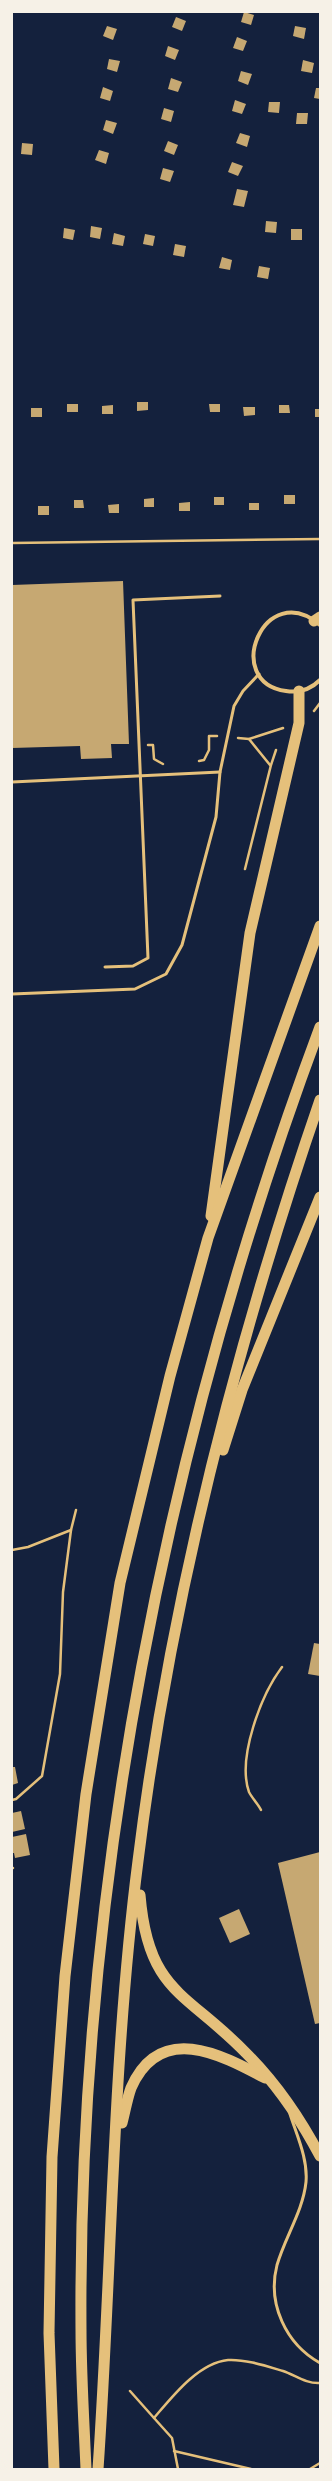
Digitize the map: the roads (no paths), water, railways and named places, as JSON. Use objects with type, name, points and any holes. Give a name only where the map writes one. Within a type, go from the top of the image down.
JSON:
[{"type":"highway","points":[[208,1238],[250,933],[299,723],[299,691]]},
{"type":"highway","points":[[54,2469],[49,2333],[52,2157],[65,1976],[86,1794],[120,1583],[170,1376],[208,1238],[320,926]]},
{"type":"highway","points":[[86,2469],[81,2328],[85,2156],[98,1977],[119,1807],[134,1708],[159,1574],[211,1361],[281,1131],[320,1027]]},
{"type":"highway","points":[[98,2469],[115,2150],[137,1865],[169,1659],[191,1552],[234,1380],[287,1196],[320,1100]]},
{"type":"highway","points":[[191,1552],[242,1390],[320,1197]]},
{"type":"highway","points":[[137,1865],[145,1936],[151,1955],[160,1972],[175,1991],[240,2047],[284,2097],[320,2156]]},
{"type":"highway","points":[[115,2150],[133,2084],[145,2067],[162,2055],[182,2049],[204,2050],[226,2057],[269,2080]]},
{"type":"street","points":[[318,621],[293,614],[278,616],[265,624],[254,644],[254,659],[259,674],[276,688],[299,691],[312,686],[320,680]]},
{"type":"lane","points":[[105,967],[133,966],[148,958],[142,776],[133,600],[220,596]]},
{"type":"lane","points":[[12,994],[135,990],[166,974],[182,945],[216,817],[220,772],[234,706],[243,691],[259,674]]},
{"type":"lane","points":[[12,782],[220,772]]},
{"type":"lane","points":[[284,2097],[304,2160],[306,2181],[302,2199],[278,2264],[276,2294],[282,2323],[289,2336],[298,2348],[320,2364]]}]
